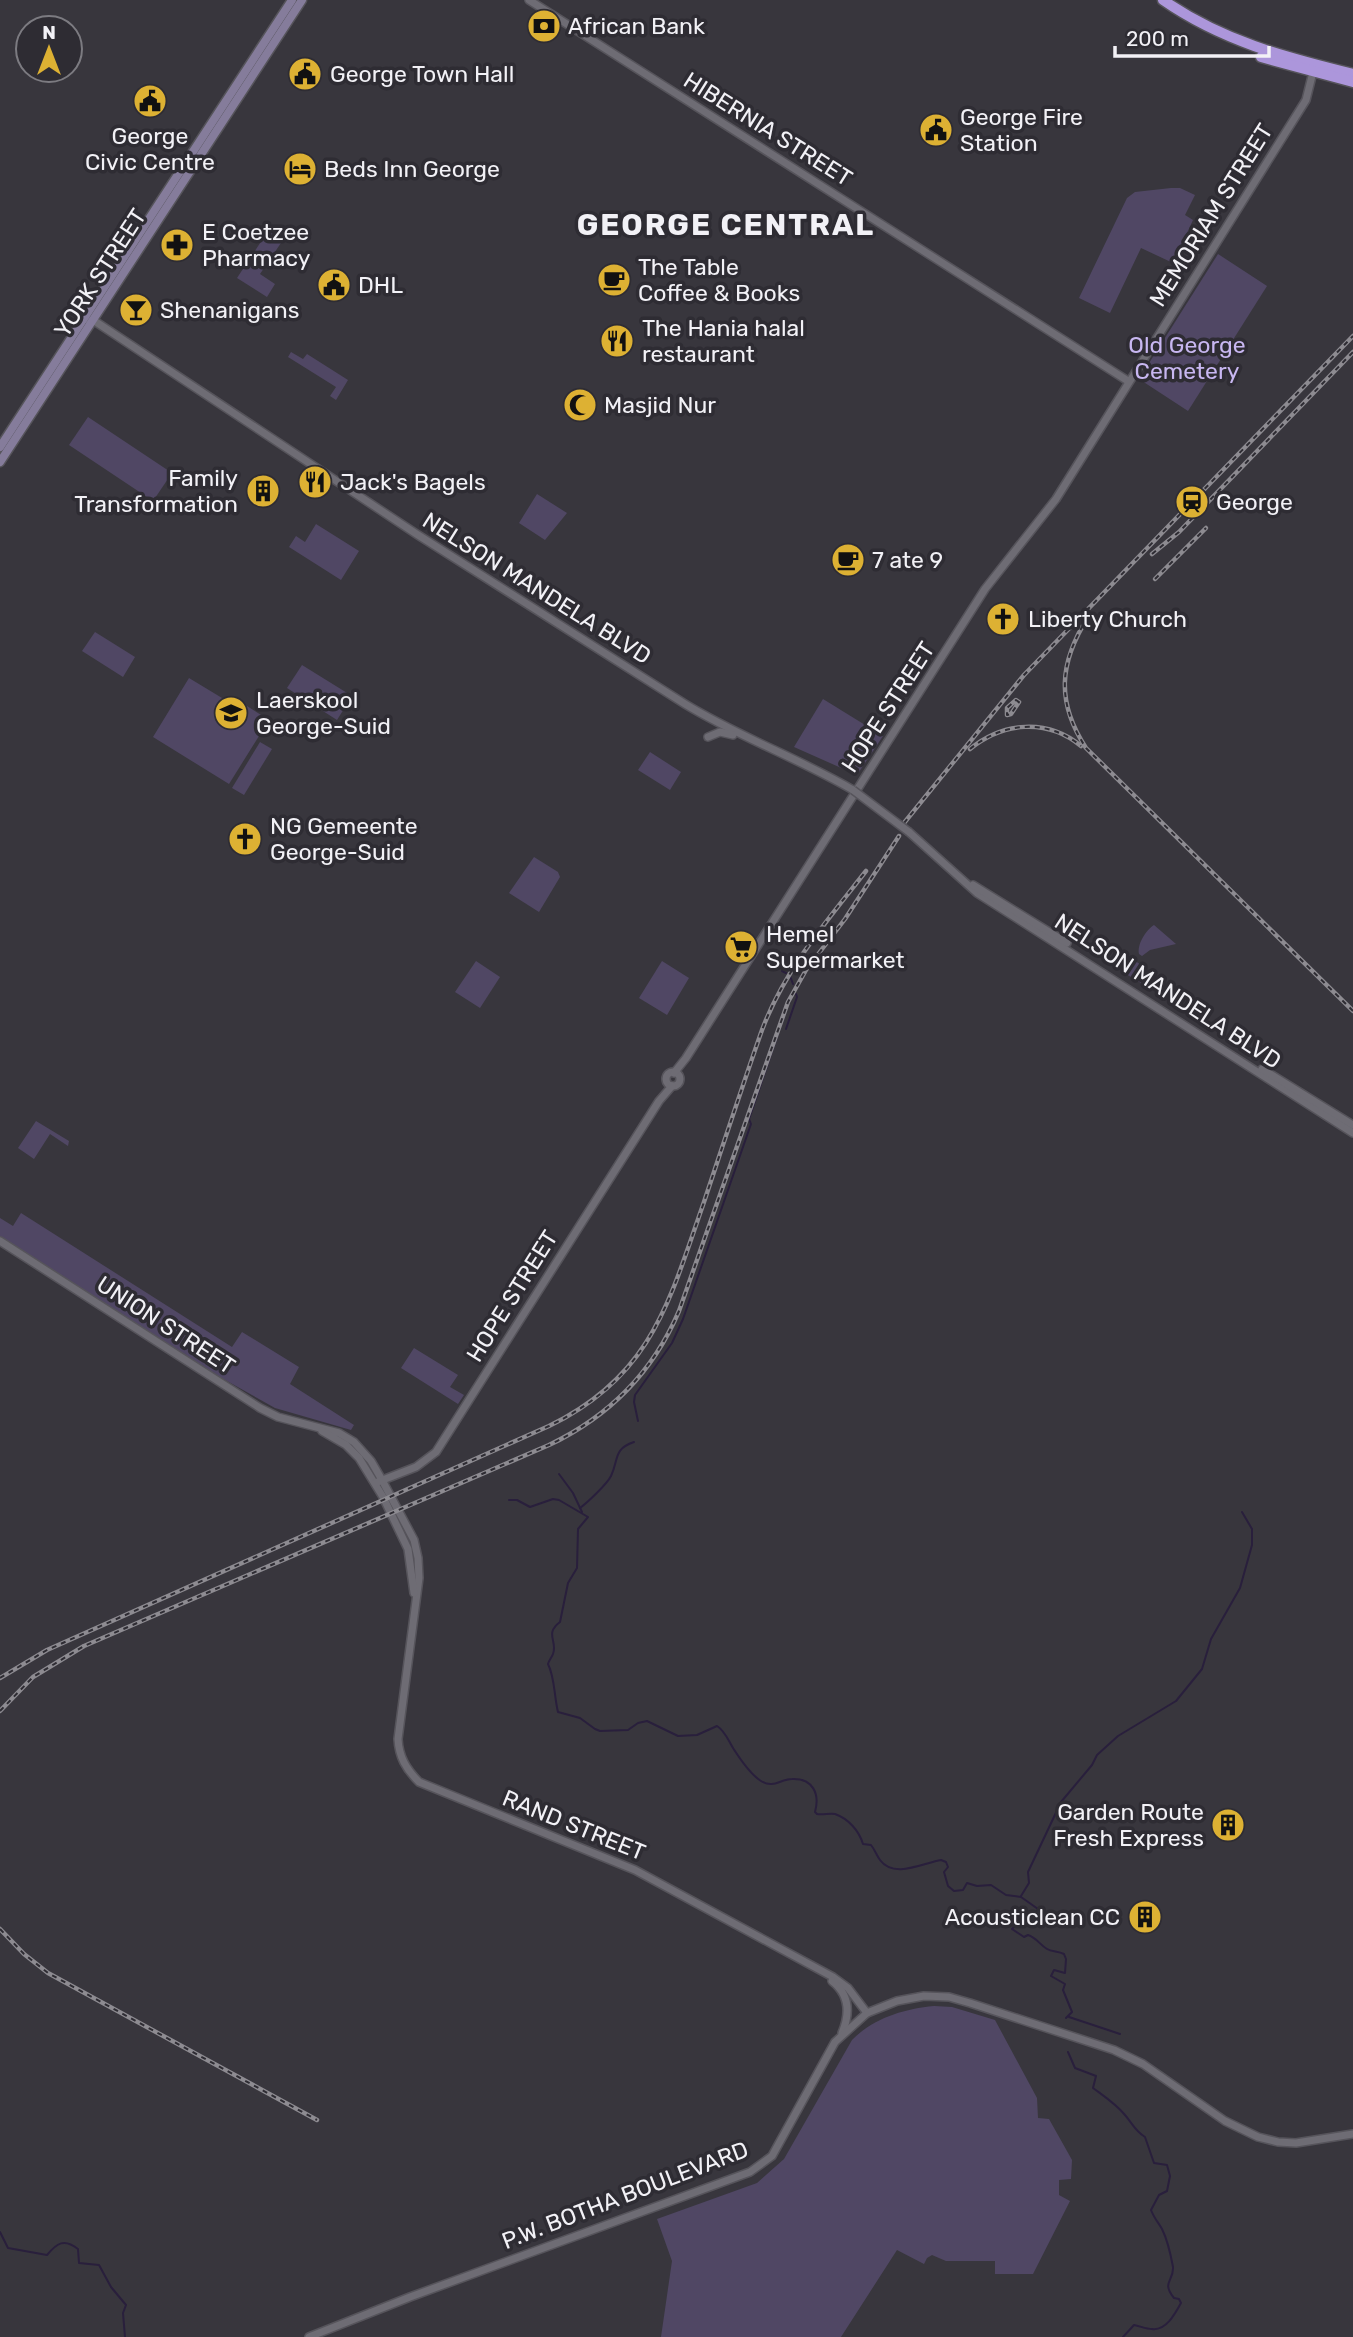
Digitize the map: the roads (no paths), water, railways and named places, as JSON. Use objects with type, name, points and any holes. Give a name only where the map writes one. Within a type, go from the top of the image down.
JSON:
[{"type":"highway","points":[[1163,0],[1193,20],[1266,52],[1353,82]]},
{"type":"highway","points":[[1314,68],[1353,74]]},
{"type":"main road","name":"YORK STREET","points":[[0,447],[292,0]]},
{"type":"main road","name":"YORK STREET","points":[[0,462],[302,0]]},
{"type":"street","name":"HIBERNIA STREET","points":[[529,0],[1128,381]]},
{"type":"street","name":"MEMORIAM STREET","points":[[1128,381],[1302,107],[1307,98],[1314,68]]},
{"type":"street","points":[[83,323],[93,320]]},
{"type":"street","name":"NELSON MANDELA BLVD","points":[[93,320],[480,574],[695,711],[744,737],[817,769],[853,790],[884,811],[977,893],[1353,1133]]},
{"type":"street","name":"HOPE STREET","points":[[379,1482],[416,1467],[436,1452],[659,1101],[669,1084],[669,1074],[676,1074],[985,589],[1056,499],[1128,381]]},
{"type":"street","points":[[708,737],[720,732],[744,737]]},
{"type":"street","name":"NELSON MANDELA BLVD","points":[[961,878],[1353,1125]]},
{"type":"street","name":"UNION STREET","points":[[0,1241],[260,1408],[278,1417],[318,1429],[350,1449],[379,1482],[408,1527]]},
{"type":"street","name":"UNION STREET","points":[[379,1482],[400,1531]]},
{"type":"street","name":"RAND STREET","points":[[408,1527],[419,1566],[398,1748],[405,1766],[419,1782],[635,1870],[848,1988],[867,2013]]},
{"type":"street","name":"RAND STREET","points":[[400,1531],[410,1558],[415,1602]]},
{"type":"street","points":[[821,1972],[841,1989],[847,2003],[847,2020],[838,2039]]},
{"type":"street","name":"P.W. BOTHA BOULEVARD","points":[[309,2337],[423,2292],[750,2172],[772,2156],[838,2039],[867,2013],[911,1998],[948,1997],[1114,2050],[1130,2057],[1225,2121],[1258,2137],[1278,2143],[1296,2143],[1353,2134]]},
{"type":"waterway","points":[[782,971],[786,973]]},
{"type":"waterway","points":[[790,976],[793,984]]},
{"type":"waterway","points":[[786,1029],[796,994]]},
{"type":"waterway","points":[[638,1421],[635,1395],[672,1343],[683,1319],[751,1124],[749,1119],[778,1034]]},
{"type":"waterway","points":[[580,1508],[609,1479],[620,1451],[634,1442]]},
{"type":"waterway","points":[[559,1474],[573,1493],[582,1512]]},
{"type":"waterway","points":[[509,1500],[517,1500],[530,1507],[553,1499],[559,1500],[588,1517],[578,1529],[577,1568],[568,1583],[560,1622],[552,1634],[554,1649],[548,1664],[558,1712],[580,1718],[600,1731],[628,1730],[647,1721],[678,1736],[697,1735],[717,1726],[745,1766],[757,1778],[770,1784],[788,1779],[799,1779],[810,1784],[815,1793],[815,1812],[835,1814],[849,1822],[863,1844],[871,1845],[886,1866],[901,1869],[941,1860],[946,1862],[948,1867],[944,1872],[948,1886],[954,1891],[963,1890],[967,1883],[977,1886],[991,1885],[1006,1895],[1021,1897],[1038,1909],[1035,1916],[1012,1929],[1024,1937],[1031,1936],[1049,1950],[1064,1954],[1066,1959],[1065,1973],[1054,1970],[1051,1976],[1065,1984],[1063,1990],[1072,2012],[1066,2018]]},
{"type":"waterway","points":[[1021,1896],[1029,1883],[1028,1872],[1061,1802],[1092,1765],[1097,1755],[1118,1736],[1176,1701],[1202,1669],[1211,1639],[1240,1588],[1252,1545],[1252,1529],[1242,1512]]},
{"type":"waterway","points":[[1069,2017],[1120,2034]]},
{"type":"waterway","points":[[1068,2052],[1075,2068],[1096,2076],[1093,2088],[1118,2107],[1145,2137],[1154,2163],[1167,2165],[1170,2176],[1167,2191],[1159,2195],[1151,2210],[1164,2233],[1173,2267],[1168,2288],[1181,2303],[1170,2321],[1162,2327],[1150,2329],[1134,2325],[1123,2337]]},
{"type":"waterway","points":[[0,2232],[8,2248],[47,2255],[54,2247],[65,2243],[78,2249],[79,2263],[99,2265],[111,2287],[126,2305],[123,2313],[125,2337]]},
{"type":"railway","points":[[904,823],[1024,675],[1353,336]]},
{"type":"railway","points":[[1152,554],[1179,532],[1353,352]]},
{"type":"railway","points":[[1155,579],[1206,528]]},
{"type":"railway","points":[[1088,617],[1071,650],[1065,682],[1070,715],[1086,748],[1353,1011]]},
{"type":"railway","points":[[1016,700],[1019,702],[1011,714],[1007,715],[1007,708],[1016,700]]},
{"type":"railway","points":[[970,749],[996,733],[1025,727],[1054,731],[1081,746]]},
{"type":"railway","points":[[0,1711],[33,1677],[84,1646],[549,1445],[591,1421],[626,1390],[656,1354],[679,1311],[788,1002],[806,970],[845,919],[899,836]]},
{"type":"railway","points":[[0,1678],[47,1650],[549,1426],[584,1406],[612,1384],[634,1360],[667,1304],[771,1008],[794,966],[866,871]]},
{"type":"railway","points":[[0,1929],[24,1954],[48,1973],[317,2120]]},
{"type":"place","name":"African Bank","points":[[544,26]]},
{"type":"place","name":"George Town Hall","points":[[305,74]]},
{"type":"place","name":"George Civic Centre","points":[[150,101]]},
{"type":"place","name":"George Fire Station","points":[[936,130]]},
{"type":"place","name":"Beds Inn George","points":[[300,169]]},
{"type":"place","name":"E Coetzee Pharmacy","points":[[177,245]]},
{"type":"place","name":"The Table Coffee & Books","points":[[614,280]]},
{"type":"place","name":"DHL","points":[[334,285]]},
{"type":"place","name":"Shenanigans","points":[[136,310]]},
{"type":"place","name":"The Hania halal restaurant","points":[[617,341]]},
{"type":"place","name":"Masjid Nur","points":[[580,405]]},
{"type":"place","name":"Jack's Bagels","points":[[315,482]]},
{"type":"place","name":"Family Transformation","points":[[263,491]]},
{"type":"place","name":"George","points":[[1192,502]]},
{"type":"place","name":"7 ate 9","points":[[848,560]]},
{"type":"place","name":"Liberty Church","points":[[1003,619]]},
{"type":"place","name":"Laerskool George-Suid","points":[[231,713]]},
{"type":"place","name":"NG Gemeente George-Suid","points":[[245,839]]},
{"type":"place","name":"Hemel Supermarket","points":[[741,947]]},
{"type":"place","name":"Garden Route Fresh Express","points":[[1228,1825]]},
{"type":"place","name":"Acousticlean CC","points":[[1145,1917]]},
{"type":"district","name":"GEORGE CENTRAL","points":[[726,225]]},
{"type":"park label","name":"Old George Cemetery","points":[[1187,358]]}]
